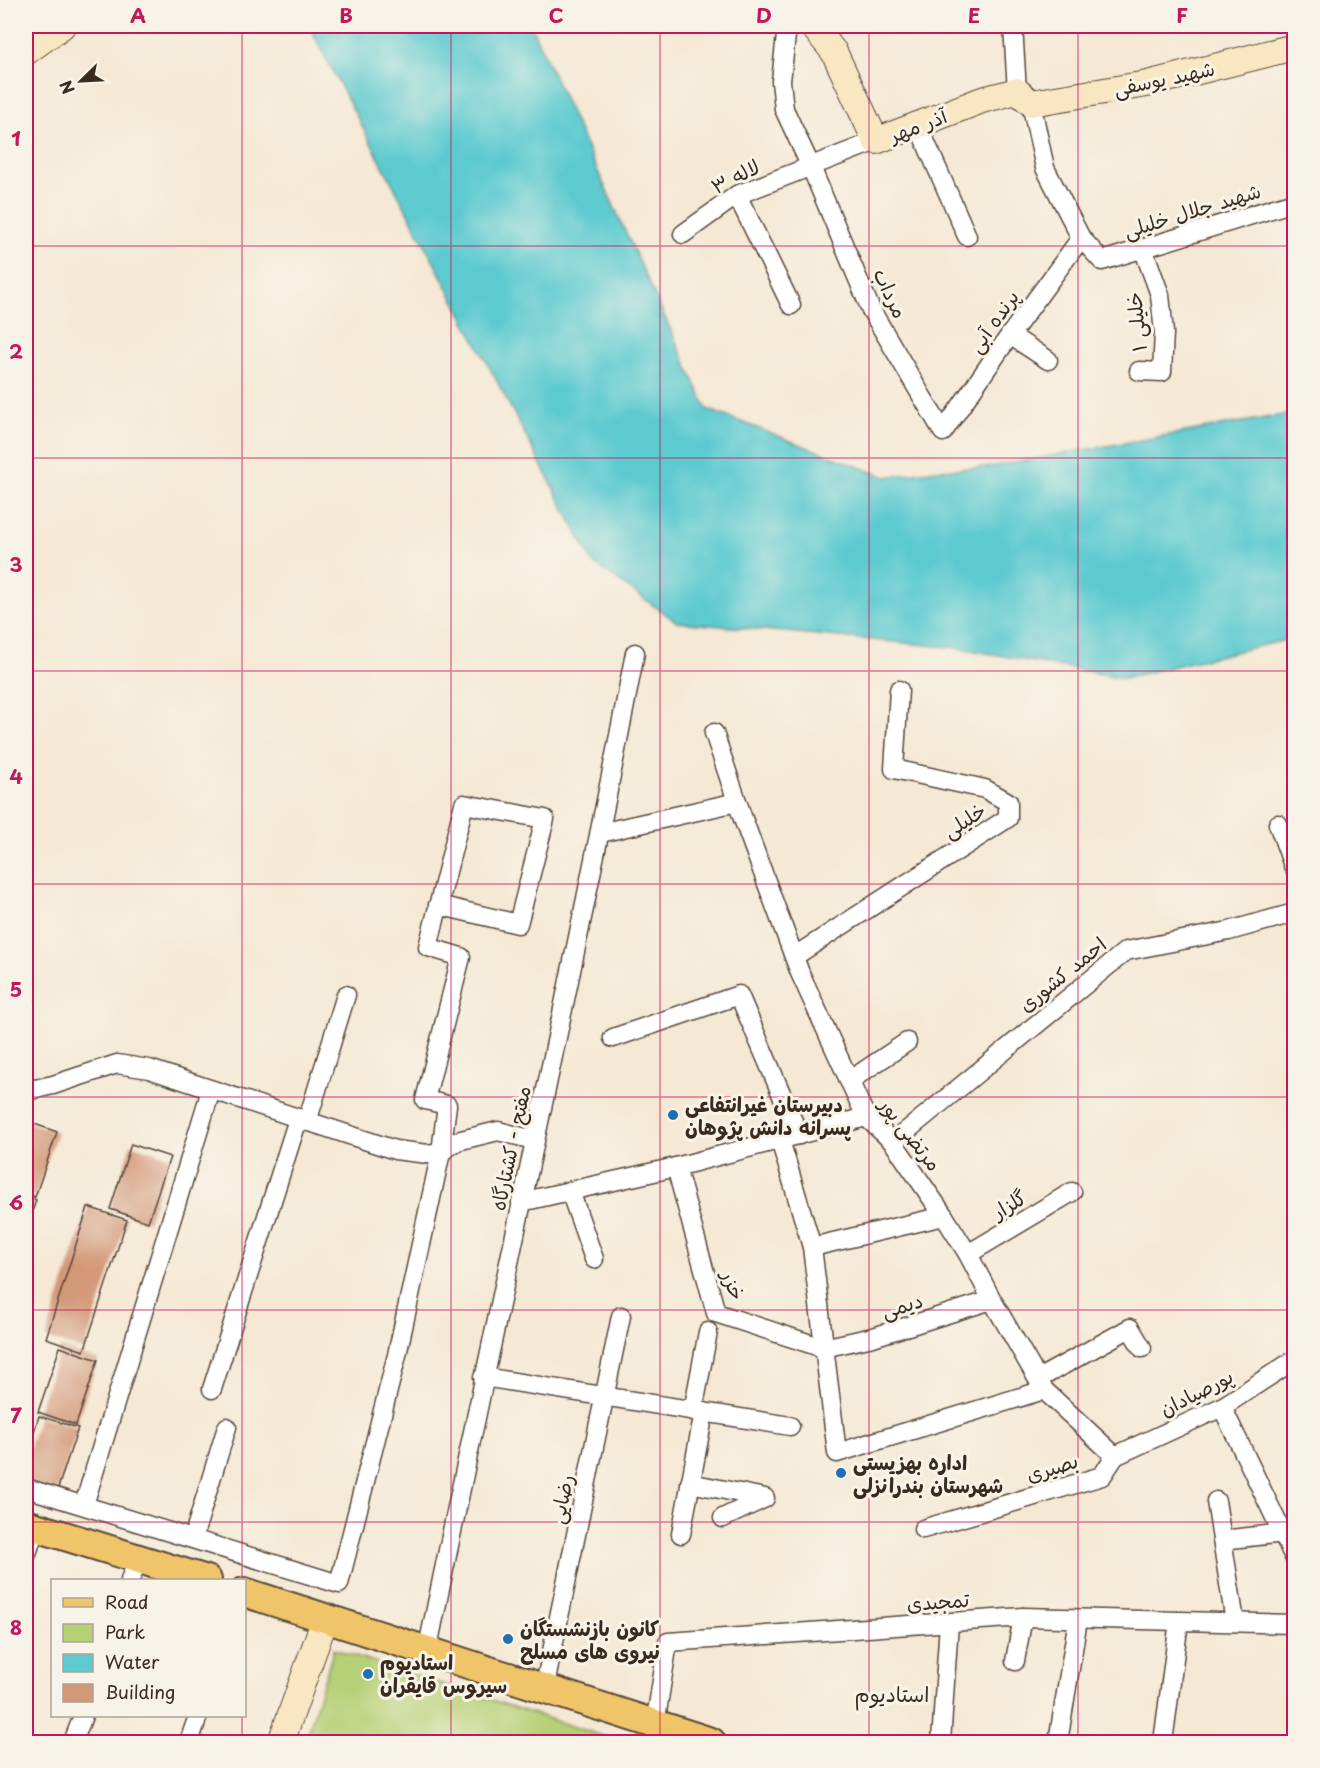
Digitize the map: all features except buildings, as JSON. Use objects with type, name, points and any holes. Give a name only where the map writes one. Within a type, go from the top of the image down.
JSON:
[{"type":"main road","points":[[31,1525],[134,1570],[194,1579]]},
{"type":"main road","points":[[246,1593],[711,1743]]},
{"type":"street","points":[[26,52],[62,26]]},
{"type":"street","name":"مرداب","points":[[787,26],[781,81],[784,110],[812,167],[871,310],[942,432]]},
{"type":"street","points":[[1013,26],[1024,97],[1045,168],[1081,237]]},
{"type":"street","name":"آذر مهر","points":[[817,27],[834,52],[876,141],[982,100],[1024,97]]},
{"type":"street","name":"شهید یوسفی","points":[[1024,97],[1147,84],[1294,47]]},
{"type":"street","points":[[918,124],[967,236]]},
{"type":"street","name":"لاله ۳","points":[[683,234],[737,195],[876,141]]},
{"type":"street","points":[[737,195],[791,305]]},
{"type":"street","name":"شهید جلال خلیلی","points":[[1081,237],[1102,261],[1294,202]]},
{"type":"street","name":"پرنده آبی","points":[[942,432],[1081,237]]},
{"type":"street","name":"خلیلی ۱","points":[[1139,371],[1162,372],[1164,333],[1160,295],[1143,248]]},
{"type":"street","points":[[1010,335],[1048,360]]},
{"type":"street","name":"مفتح - کشتارگاه","points":[[427,1652],[483,1377],[600,833],[635,653]]},
{"type":"street","name":"خلیلی","points":[[795,956],[1008,818],[1008,802],[985,789],[894,769],[899,690]]},
{"type":"street","name":"مرتضی پور","points":[[714,733],[800,973],[866,1116],[893,1142],[944,1216],[968,1254],[1041,1385],[1115,1456]]},
{"type":"street","points":[[600,833],[737,802]]},
{"type":"street","points":[[26,1488],[339,1584],[397,1355],[441,1152],[447,1106],[425,1100],[461,957],[428,947],[438,905],[464,804],[544,819],[518,924],[438,905]]},
{"type":"street","points":[[1278,824],[1294,868]]},
{"type":"street","name":"احمد کشوری","points":[[893,1142],[1126,951],[1229,931],[1294,913]]},
{"type":"street","points":[[212,1389],[346,995]]},
{"type":"street","points":[[613,1038],[739,995],[799,1135]]},
{"type":"street","points":[[849,1081],[907,1042]]},
{"type":"street","points":[[26,1091],[53,1085],[117,1064],[149,1069],[395,1150],[428,1154],[441,1152],[457,1141],[498,1131],[534,1140]]},
{"type":"street","points":[[84,1505],[211,1090]]},
{"type":"street","points":[[521,1202],[676,1167],[866,1116]]},
{"type":"street","points":[[780,1140],[812,1247],[837,1453],[1041,1385],[1130,1328],[1142,1348]]},
{"type":"street","name":"خزر","points":[[676,1167],[716,1313],[824,1348]]},
{"type":"street","points":[[570,1191],[594,1259]]},
{"type":"street","name":"گلزار","points":[[968,1254],[1072,1192]]},
{"type":"street","points":[[812,1247],[944,1216]]},
{"type":"street","name":"دیمی","points":[[824,1348],[873,1337],[992,1300]]},
{"type":"street","name":"رضایی","points":[[544,1690],[621,1316]]},
{"type":"street","points":[[681,1534],[690,1483],[708,1332]]},
{"type":"street","name":"پورصیادان","points":[[1115,1456],[1222,1407],[1294,1360]]},
{"type":"street","points":[[483,1377],[790,1426]]},
{"type":"street","points":[[1222,1407],[1291,1545]]},
{"type":"street","points":[[193,1538],[227,1427]]},
{"type":"street","name":"بصیری","points":[[923,1529],[1102,1476],[1115,1456]]},
{"type":"street","points":[[690,1483],[765,1498],[723,1518]]},
{"type":"street","points":[[1216,1501],[1235,1622]]},
{"type":"street","points":[[26,1556],[31,1525]]},
{"type":"street","points":[[1222,1540],[1291,1545]]},
{"type":"street","points":[[1015,1661],[1023,1617]]},
{"type":"street","name":"تمجیدی","points":[[654,1725],[668,1642],[1023,1617],[1294,1624]]},
{"type":"street","points":[[281,1743],[325,1619]]},
{"type":"street","points":[[1058,1743],[1078,1619]]},
{"type":"street","points":[[1162,1743],[1179,1621]]},
{"type":"street","points":[[941,1743],[949,1623]]},
{"type":"street","points":[[73,1743],[83,1717]]},
{"type":"street","points":[[189,1743],[198,1717]]},
{"type":"green space","name":"استادیوم سیروس قایقران","points":[[334,1649],[621,1742],[305,1742]]},
{"type":"water","points":[[309,26],[531,26],[707,409],[886,477],[936,470],[988,467],[1294,413],[1294,638],[1124,678],[959,648],[677,622],[593,563]]},
{"type":"place","name":"دبیرستان غیرانتفاعی پسرانه دانش پژوهان","points":[[673,1115]]},
{"type":"place","name":"اداره بهزیستی شهرستان بندرانزلی","points":[[841,1473]]},
{"type":"place","name":"کانون بازنشستگان نیروی های مسلح","points":[[508,1639]]},
{"type":"place","name":"استادیوم سیروس قایقران","points":[[368,1674]]},
{"type":"district","name":"استادیوم","points":[[892,1693]]}]
